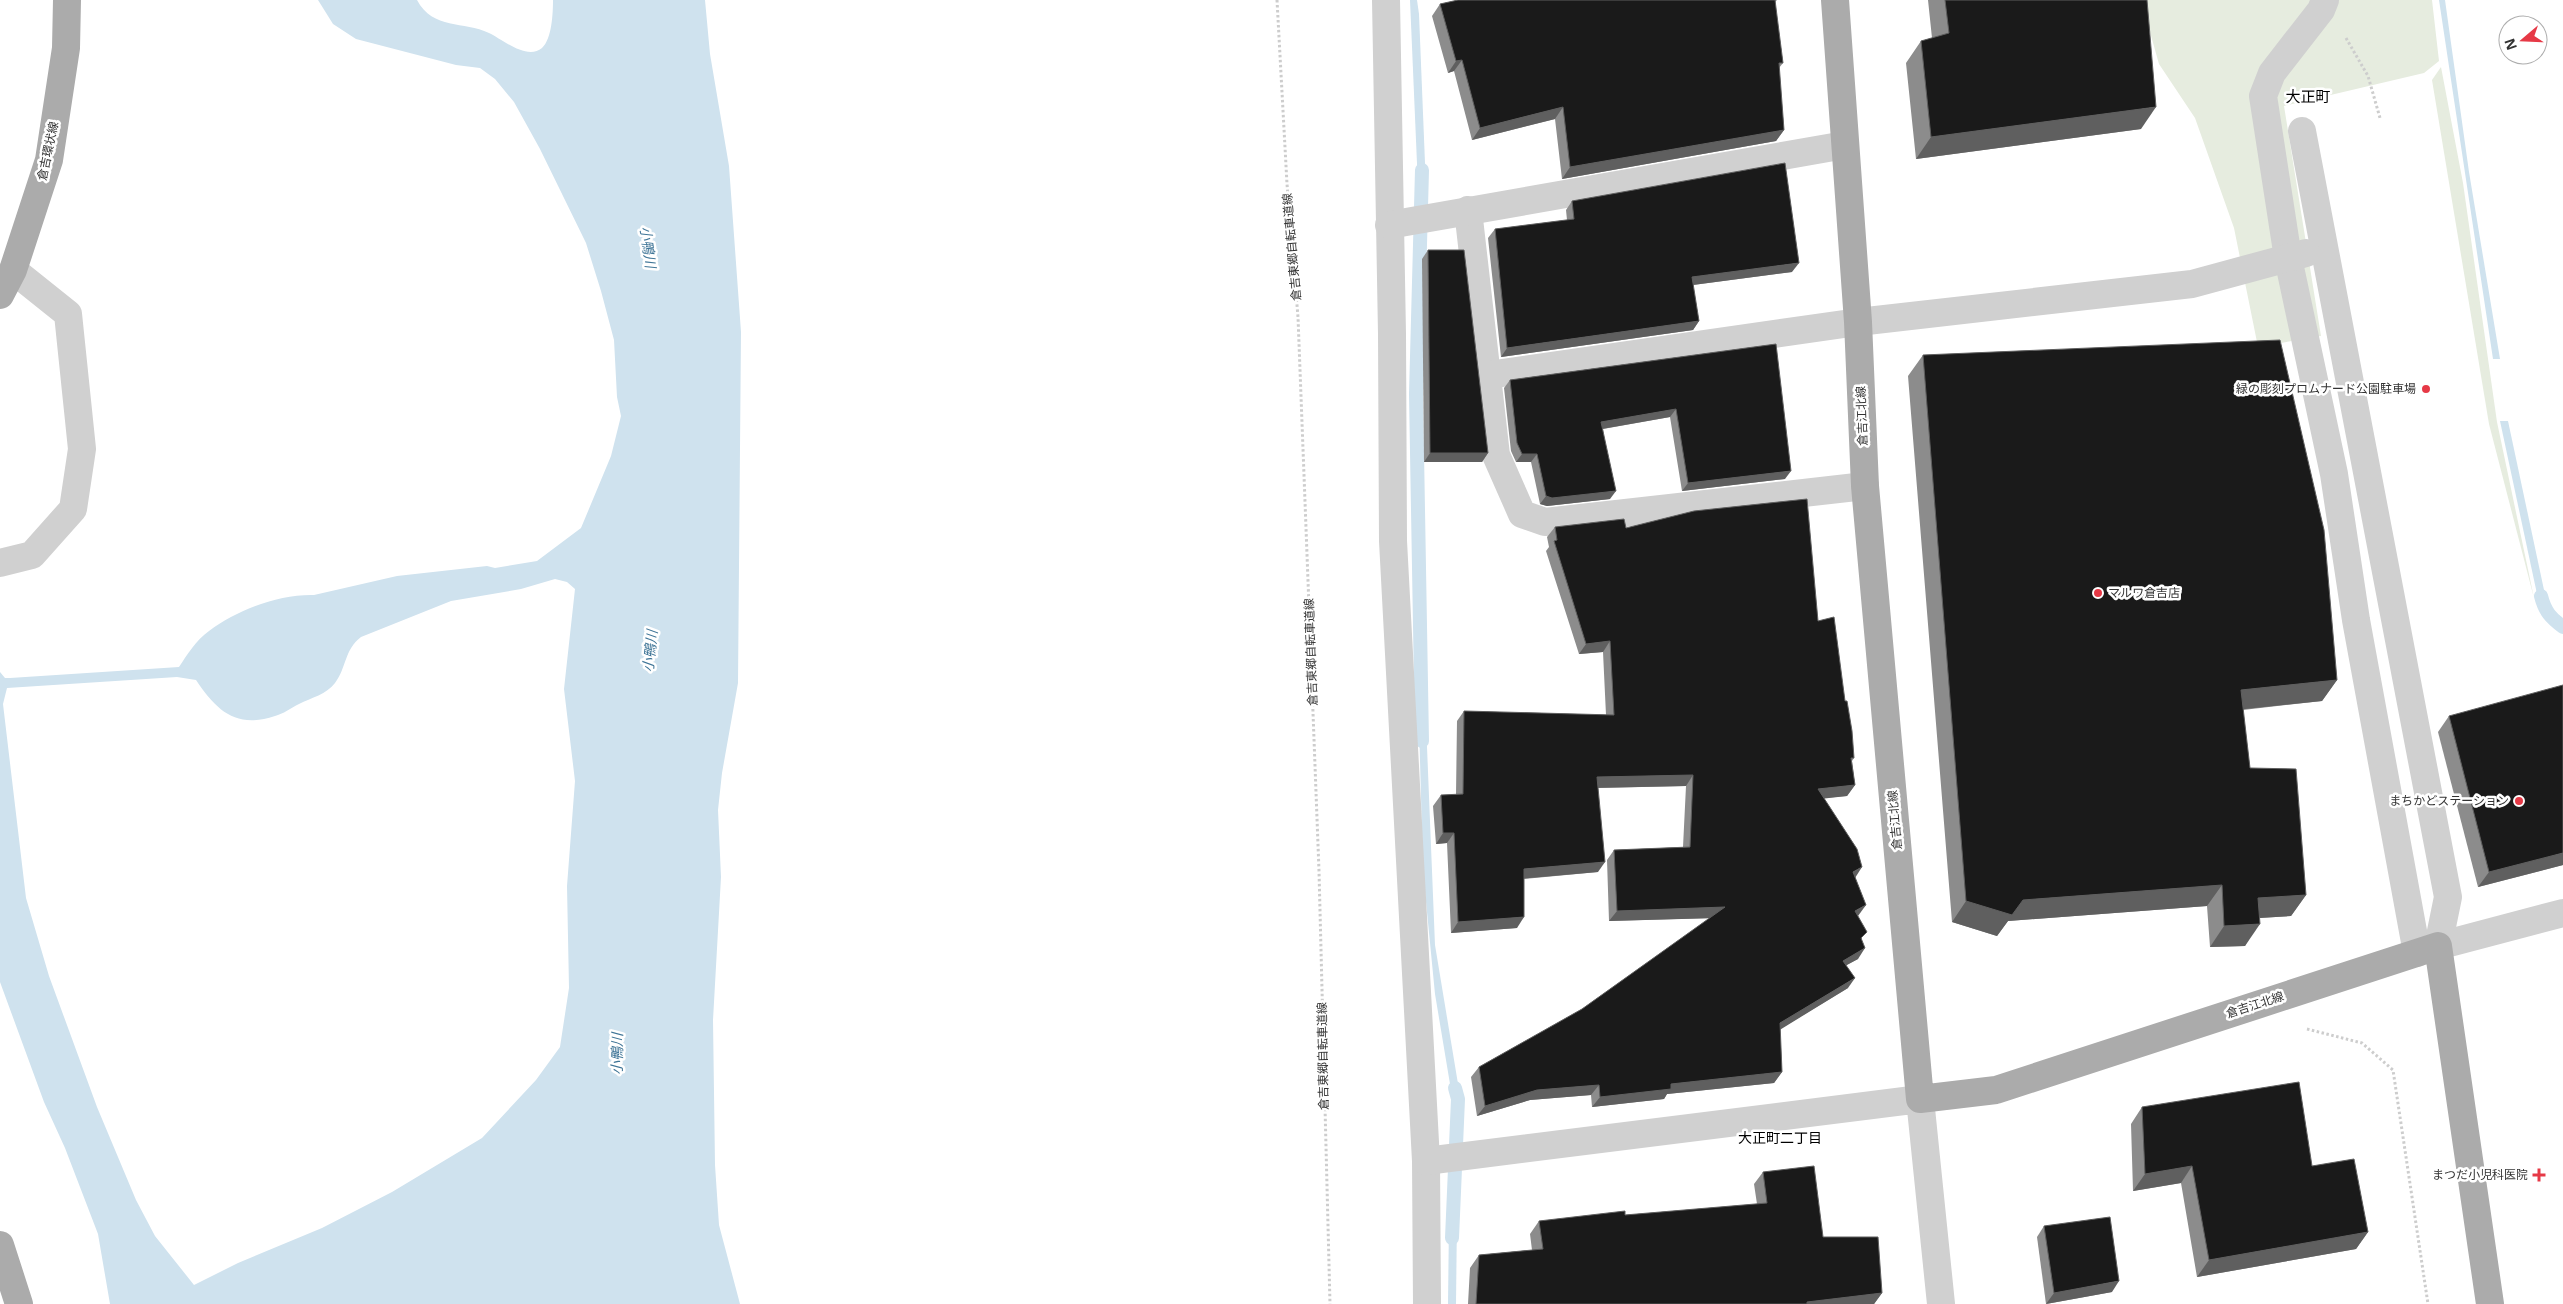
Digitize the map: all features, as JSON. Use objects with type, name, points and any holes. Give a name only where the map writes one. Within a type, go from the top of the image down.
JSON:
[{"type":"main road","name":"倉吉環状線","points":[[0,295],[14,270],[49,160],[66,48],[67,0]]},
{"type":"main road","name":"倉吉江北線","points":[[1835,0],[1858,322],[1865,486],[1920,1099],[1996,1090],[2427,950]]},
{"type":"main road","points":[[2427,950],[2490,1304]]},
{"type":"main road","points":[[0,1245],[19,1304]]},
{"type":"street","points":[[1386,0],[1392,334],[1393,541],[1426,1160],[1427,1304]]},
{"type":"street","points":[[2323,5],[2272,73],[2263,96],[2288,258],[2334,474],[2356,620],[2427,950]]},
{"type":"street","points":[[2302,131],[2448,897],[2427,950]]},
{"type":"street","points":[[1389,225],[1845,145]]},
{"type":"street","points":[[1468,210],[1496,455],[1522,514],[1545,522],[1865,486]]},
{"type":"street","points":[[1488,375],[1858,322],[2192,284],[2324,248]]},
{"type":"street","points":[[0,563],[32,555],[73,509],[82,449],[68,314],[14,270]]},
{"type":"street","points":[[2427,950],[2563,912]]},
{"type":"street","points":[[1426,1160],[1920,1099],[1941,1304]]},
{"type":"path","name":"倉吉東郷自転車道線","points":[[1277,0],[1287,184],[1298,317],[1319,871],[1330,1304]]},
{"type":"path","points":[[2323,5],[2344,35],[2368,76],[2380,118]]},
{"type":"path","points":[[2300,1028],[2362,1043],[2394,1070],[2428,1304]]},
{"type":"shaded area","points":[[2141,0],[2432,0],[2439,61],[2424,73],[2284,106],[2321,336],[2258,347],[2234,228],[2195,118],[2159,64]]},
{"type":"shaded area","points":[[2441,67],[2463,183],[2497,422],[2534,598],[2489,424],[2432,80]]},
{"type":"water","name":"小鴨川","points":[[318,0],[417,0],[431,16],[450,23],[479,29],[515,48],[529,52],[542,48],[548,39],[553,12],[553,0],[705,0],[710,54],[729,166],[741,332],[738,683],[722,773],[718,810],[721,877],[713,1020],[715,1165],[719,1225],[740,1304],[110,1304],[98,1234],[65,1148],[44,1102],[0,982],[0,672],[5,678],[10,678],[179,667],[196,643],[220,623],[245,610],[273,600],[301,595],[314,595],[397,576],[487,566],[495,568],[537,561],[581,528],[611,456],[621,416],[617,397],[614,340],[601,291],[586,243],[540,149],[514,102],[495,79],[480,68],[456,65],[356,39],[333,24]],"holes":[[[555,579],[567,582],[575,589],[564,689],[575,781],[567,886],[569,988],[560,1047],[536,1080],[482,1138],[392,1192],[322,1228],[238,1263],[194,1285],[155,1236],[136,1200],[97,1107],[49,976],[26,898],[3,704],[7,688],[177,677],[196,680],[212,701],[229,714],[249,720],[261,719],[281,714],[332,687],[342,671],[351,647],[361,637],[451,601],[521,589]]]},
{"type":"water","points":[[1410,0],[1417,0],[1419,14],[1426,188],[1418,187]]},
{"type":"water","points":[[2439,0],[2445,0],[2469,172],[2500,359],[2493,359]]},
{"type":"water","points":[[2500,421],[2508,421],[2547,604],[2547,614],[2540,608]]},
{"type":"water","points":[[1426,722],[1435,945],[1462,1108],[1453,1102],[1435,994],[1423,871],[1419,723]]},
{"type":"water","points":[[1457,1217],[1456,1304],[1448,1304],[1449,1222]]},
{"type":"building","points":[[1458,0],[1775,0],[1783,63],[1779,63],[1784,130],[1570,167],[1563,107],[1480,128],[1462,60],[1456,61],[1440,4]]},
{"type":"building","points":[[1945,0],[2147,0],[2156,107],[1931,137],[1921,41],[1949,33]]},
{"type":"building","points":[[1785,163],[1799,263],[1692,277],[1699,321],[1507,348],[1495,229],[1574,219],[1572,201]]},
{"type":"building","points":[[1428,250],[1464,250],[1488,453],[1430,453]]},
{"type":"building","points":[[2280,340],[2324,530],[2337,680],[2241,690],[2250,768],[2296,769],[2306,895],[2258,898],[2260,924],[2224,926],[2222,885],[2023,900],[2012,915],[1966,901],[1923,355]]},
{"type":"building","points":[[1776,344],[1791,471],[1688,483],[1676,409],[1601,422],[1616,491],[1552,498],[1546,496],[1537,454],[1522,454],[1517,443],[1510,380]]},
{"type":"building","points":[[1807,499],[1818,621],[1834,617],[1845,701],[1847,701],[1852,731],[1854,758],[1851,758],[1855,785],[1818,789],[1857,849],[1862,867],[1853,872],[1866,905],[1855,911],[1867,932],[1861,938],[1865,948],[1843,961],[1855,978],[1780,1023],[1782,1072],[1671,1084],[1671,1089],[1600,1097],[1599,1085],[1537,1090],[1485,1106],[1479,1067],[1582,1009],[1725,907],[1617,911],[1614,850],[1690,847],[1693,775],[1597,777],[1605,862],[1524,869],[1524,917],[1458,922],[1454,833],[1443,833],[1441,795],[1463,794],[1464,711],[1614,715],[1610,641],[1586,644],[1554,541],[1557,540],[1555,527],[1624,519],[1626,528],[1694,511]]},
{"type":"building","points":[[2563,685],[2563,853],[2489,872],[2449,716]]},
{"type":"building","points":[[2299,1082],[2312,1166],[2354,1159],[2368,1232],[2209,1260],[2192,1166],[2145,1174],[2142,1107]]},
{"type":"building","points":[[1814,1166],[1823,1237],[1878,1237],[1882,1293],[1807,1302],[1807,1304],[1476,1304],[1479,1255],[1543,1249],[1539,1221],[1625,1211],[1625,1215],[1767,1203],[1763,1172]]},
{"type":"building","points":[[2110,1217],[2119,1281],[2054,1293],[2044,1226]]},
{"type":"waterway","points":[[1422,170],[1416,394],[1422,741]]},
{"type":"waterway","points":[[2541,596],[2549,614],[2563,627]]},
{"type":"waterway","points":[[1452,1238],[1458,1099],[1455,1088]]},
{"type":"place","name":"緑の彫刻プロムナード公園駐車場","points":[[2426,389]]},
{"type":"place","name":"マルワ倉吉店","points":[[2098,593]]},
{"type":"place","name":"まちかどステーション","points":[[2519,801]]},
{"type":"place","name":"まつだ小児科医院","points":[[2539,1175]]},
{"type":"district","name":"大正町","points":[[2308,97]]},
{"type":"district","name":"大正町二丁目","points":[[1780,1138]]}]
